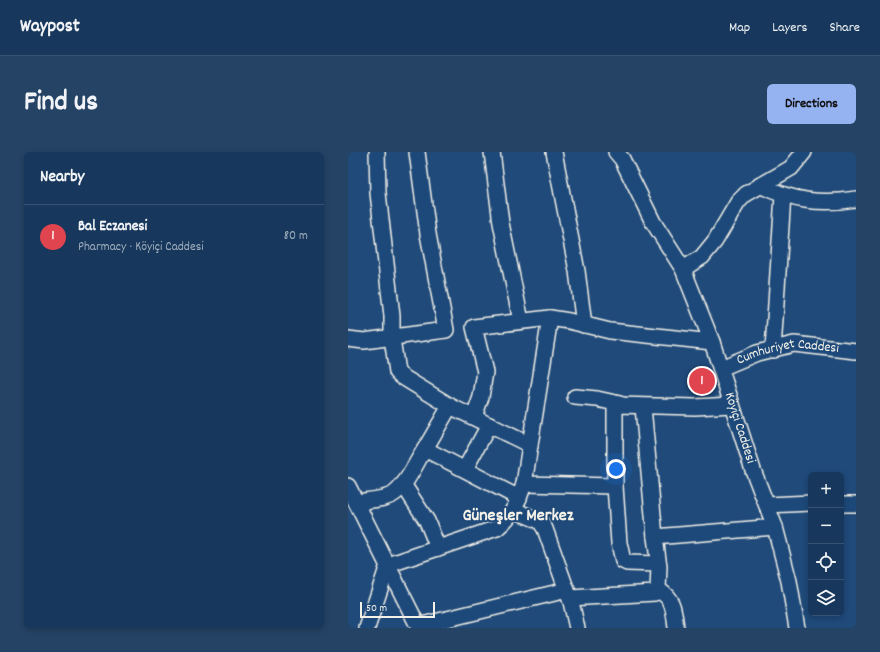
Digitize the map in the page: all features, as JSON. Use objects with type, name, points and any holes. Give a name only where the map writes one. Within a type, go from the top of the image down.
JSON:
[{"type":"street","points":[[377,152],[378,192],[392,316],[392,338],[397,372],[401,376],[450,406],[530,445]]},
{"type":"street","points":[[348,339],[364,341],[446,330],[428,234],[417,152]]},
{"type":"street","points":[[492,152],[502,223],[521,321]]},
{"type":"street","points":[[554,152],[577,271],[584,325]]},
{"type":"street","name":"Köyiçi Caddesi","points":[[616,152],[622,159],[653,222],[683,269],[712,342],[753,470],[775,527],[790,581],[797,628]]},
{"type":"street","points":[[683,269],[702,257],[715,241],[738,202],[746,194],[791,168],[804,152]]},
{"type":"street","points":[[760,185],[783,195],[809,202],[856,200]]},
{"type":"street","points":[[773,350],[783,195]]},
{"type":"street","points":[[388,565],[497,528],[508,520],[519,497],[530,445],[550,318]]},
{"type":"street","points":[[474,417],[481,397],[485,372],[474,327],[550,318],[610,332],[712,342]]},
{"type":"street","name":"Cumhuriyet Caddesi","points":[[721,368],[757,353],[794,344],[856,351]]},
{"type":"street","points":[[575,397],[597,399],[643,407],[732,405]]},
{"type":"street","points":[[620,404],[615,407],[615,486],[620,556],[623,561],[627,563],[658,564]]},
{"type":"street","points":[[356,502],[395,494],[403,484],[450,406]]},
{"type":"street","points":[[643,407],[658,564],[658,590]]},
{"type":"street","points":[[465,469],[489,425]]},
{"type":"street","points":[[425,448],[519,497],[540,521],[545,529],[568,594],[577,628]]},
{"type":"street","points":[[403,484],[427,521],[438,548]]},
{"type":"street","points":[[348,486],[418,627],[568,594],[655,593],[658,590]]},
{"type":"street","points":[[519,497],[615,486]]},
{"type":"street","points":[[767,505],[808,503]]},
{"type":"street","points":[[844,504],[856,504]]},
{"type":"street","points":[[655,537],[775,527]]},
{"type":"street","points":[[367,628],[388,565]]},
{"type":"street","points":[[658,590],[666,594],[673,606],[676,628]]},
{"type":"place","name":"Bal Eczanesi","points":[[702,381]]},
{"type":"district","name":"Güneşler Merkez","points":[[518,516]]}]
